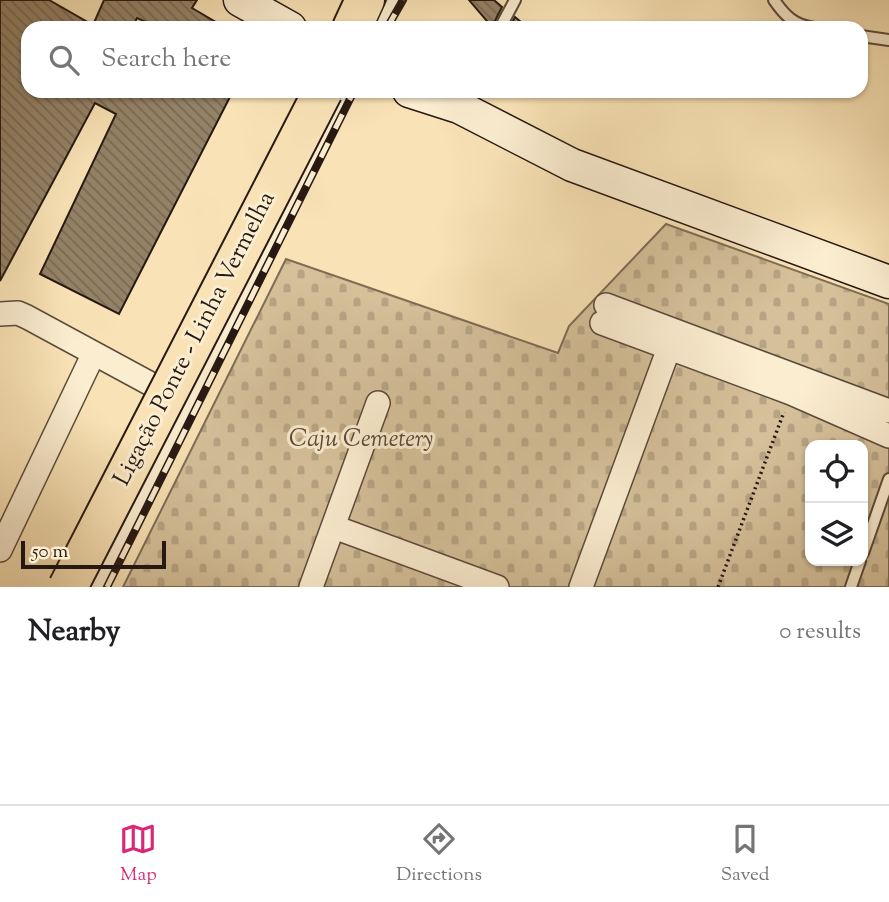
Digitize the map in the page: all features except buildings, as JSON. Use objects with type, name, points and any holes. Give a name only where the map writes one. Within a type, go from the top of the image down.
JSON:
[{"type":"highway","points":[[355,21],[365,0]]},
{"type":"highway","name":"Ligação Ponte - Linha Vermelha","points":[[68,587],[319,98]]},
{"type":"street","points":[[240,0],[278,21]]},
{"type":"street","points":[[439,98],[461,103],[572,165],[889,282]]},
{"type":"street","points":[[0,314],[18,313],[184,402],[94,587]]},
{"type":"street","points":[[889,411],[604,314],[669,348],[791,393],[889,436]]},
{"type":"street","points":[[581,587],[669,348]]},
{"type":"street","points":[[0,550],[93,355]]},
{"type":"street","points":[[311,587],[378,403]]},
{"type":"street","points":[[334,527],[497,587]]},
{"type":"lane","points":[[383,21],[393,0]]},
{"type":"lane","points":[[504,21],[515,0]]},
{"type":"lane","points":[[774,0],[793,21]]},
{"type":"lane","points":[[868,37],[889,40]]},
{"type":"lane","points":[[184,402],[337,98]]},
{"type":"lane","points":[[94,587],[346,98]]},
{"type":"lane","points":[[868,539],[889,479]]},
{"type":"lane","points":[[851,587],[858,566]]},
{"type":"path","points":[[718,587],[791,393]]},
{"type":"green space","name":"Caju Cemetery","points":[[666,224],[889,304],[889,587],[123,587],[286,259],[558,353],[569,326]]},
{"type":"railway","points":[[391,21],[403,0]]},
{"type":"railway","points":[[107,587],[351,98]]}]
